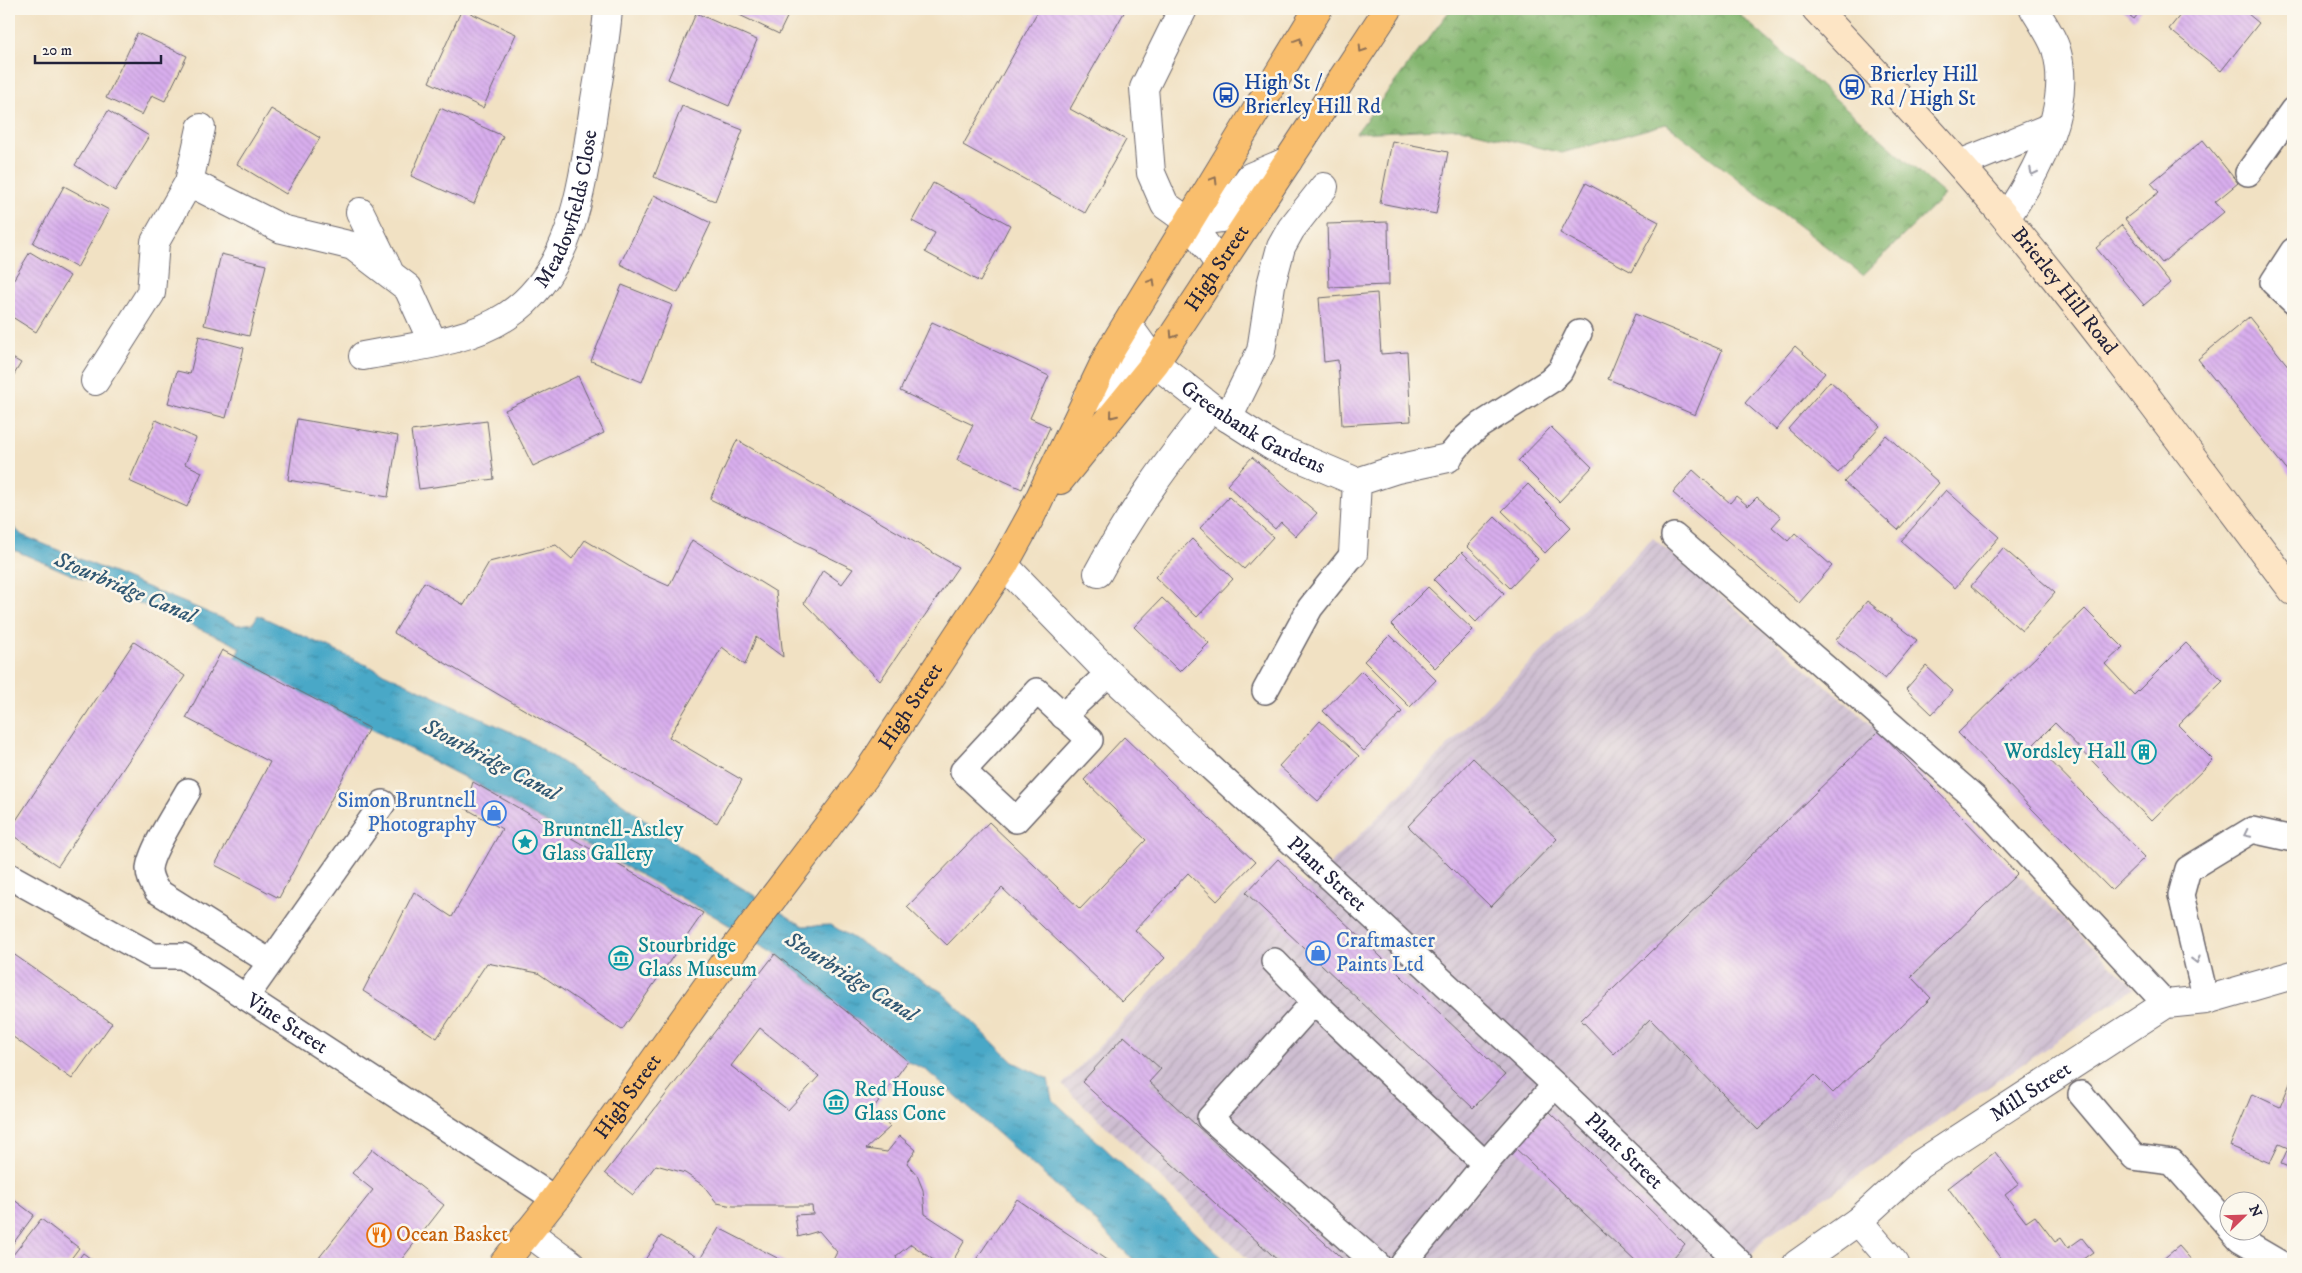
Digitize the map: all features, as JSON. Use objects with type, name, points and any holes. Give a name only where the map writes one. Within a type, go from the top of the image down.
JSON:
[{"type":"highway","name":"High Street","points":[[502,1264],[555,1199],[726,960],[864,778],[1004,565],[1031,516],[1110,353],[1318,9]]},
{"type":"highway","name":"High Street","points":[[1031,516],[1155,363],[1388,9]]},
{"type":"main road","name":"Brierley Hill Road","points":[[1816,9],[1960,164],[2006,218],[2140,389],[2293,592]]},
{"type":"street","name":"Meadowfields Close","points":[[363,356],[433,343],[481,330],[508,315],[537,290],[562,249],[582,190],[608,9]]},
{"type":"street","points":[[1183,9],[1144,88],[1151,173],[1165,205],[1189,222],[1220,265]]},
{"type":"street","points":[[2006,218],[2036,167],[2060,103],[2060,75],[2056,48],[2034,9]]},
{"type":"street","points":[[1960,164],[2051,127]]},
{"type":"street","points":[[95,382],[151,293],[155,242],[189,182],[201,128]]},
{"type":"street","points":[[1189,222],[1221,218],[1250,177],[1288,161]]},
{"type":"street","points":[[189,182],[282,229],[353,246],[408,288],[433,343]]},
{"type":"street","points":[[1098,573],[1120,532],[1158,475],[1219,413],[1261,351],[1266,329],[1271,284],[1281,247],[1291,229],[1324,187]]},
{"type":"street","points":[[360,212],[391,275]]},
{"type":"street","name":"Greenbank Gardens","points":[[1127,324],[1155,363],[1219,413],[1272,446],[1357,482]]},
{"type":"street","points":[[1086,400],[1113,389],[1132,361],[1155,363]]},
{"type":"street","points":[[1353,554],[1357,482],[1397,469],[1448,458]]},
{"type":"street","name":"Plant Street","points":[[1004,565],[1109,673],[1193,751]]},
{"type":"street","name":"Mill Street","points":[[1797,1264],[1858,1221],[1920,1164],[2166,1004],[2206,1000],[2293,975]]},
{"type":"street","points":[[1858,1221],[1895,1264]]},
{"type":"street","points":[[528,1232],[571,1264]]},
{"type":"lane","points":[[2248,173],[2293,110]]},
{"type":"lane","points":[[2293,251],[2273,282],[2293,301]]},
{"type":"lane","points":[[1448,458],[1478,426],[1550,381],[1560,371],[1579,333]]},
{"type":"lane","points":[[1674,536],[1974,796],[2166,1004]]},
{"type":"lane","points":[[1265,691],[1310,608],[1353,554]]},
{"type":"lane","points":[[1063,716],[1109,673]]},
{"type":"lane","points":[[1038,691],[1063,716],[1090,740],[1016,820],[963,771],[1038,691]]},
{"type":"lane","name":"Plant Street","points":[[1193,751],[1555,1085],[1741,1264]]},
{"type":"lane","points":[[188,791],[153,855],[149,868],[151,880],[157,891],[270,962]]},
{"type":"lane","points":[[246,997],[383,803]]},
{"type":"lane","points":[[2206,1000],[2181,895],[2188,869],[2252,830],[2293,839]]},
{"type":"lane","name":"Vine Street","points":[[9,876],[153,956],[183,956],[555,1199]]},
{"type":"lane","points":[[1274,960],[1314,1002],[1485,1164]]},
{"type":"lane","points":[[1314,1002],[1210,1118],[1378,1264]]},
{"type":"lane","points":[[1404,1264],[1485,1164],[1555,1085]]},
{"type":"lane","points":[[2081,1094],[2134,1157],[2172,1162],[2220,1217]]},
{"type":"lane","points":[[2240,1240],[2281,1264]]},
{"type":"shaded area","points":[[1653,538],[1879,731],[2017,874],[2135,988],[1767,1237],[1744,1264],[1253,1264],[1062,1085],[1278,859],[1307,886],[1348,847]]},
{"type":"green space","points":[[1451,9],[1733,9],[1945,195],[1863,275],[1666,124],[1562,153],[1460,128],[1356,133]]},
{"type":"water","name":"Stourbridge Canal","points":[[9,523],[22,535],[238,625],[253,623],[258,615],[524,738],[593,782],[715,871],[803,926],[831,925],[942,992],[1013,1062],[1048,1079],[1052,1099],[1229,1264],[1137,1264],[1089,1215],[926,1070],[907,1061],[775,953],[714,916],[473,782],[235,658],[240,648],[228,641],[14,550],[9,551]]},
{"type":"building","points":[[462,9],[516,34],[483,108],[429,82]]},
{"type":"building","points":[[727,9],[791,9],[779,34]]},
{"type":"building","points":[[1039,9],[1126,9],[1070,109],[1126,140],[1085,213],[963,145]]},
{"type":"building","points":[[2121,9],[2142,9],[2134,19]]},
{"type":"building","points":[[2185,9],[2242,9],[2259,23],[2221,71],[2169,29]]},
{"type":"building","points":[[696,13],[757,40],[729,106],[668,79]]},
{"type":"building","points":[[137,33],[187,56],[165,101],[152,95],[142,115],[106,98]]},
{"type":"building","points":[[682,106],[743,130],[715,201],[654,177]]},
{"type":"building","points":[[440,108],[503,136],[474,204],[411,176]]},
{"type":"building","points":[[271,109],[320,138],[286,194],[237,164]]},
{"type":"building","points":[[108,111],[149,136],[115,191],[75,165]]},
{"type":"building","points":[[2203,140],[2238,183],[2215,202],[2224,212],[2162,263],[2125,219],[2159,192],[2151,183]]},
{"type":"building","points":[[1392,141],[1448,152],[1436,214],[1380,203]]},
{"type":"building","points":[[933,183],[1010,225],[980,282],[925,252],[935,233],[912,221]]},
{"type":"building","points":[[1586,183],[1659,222],[1632,272],[1560,233]]},
{"type":"building","points":[[64,186],[109,210],[77,268],[33,243]]},
{"type":"building","points":[[654,195],[711,223],[678,293],[620,264]]},
{"type":"building","points":[[1388,222],[1389,285],[1329,287],[1327,224]]},
{"type":"building","points":[[2122,225],[2170,283],[2144,305],[2096,248]]},
{"type":"building","points":[[30,252],[70,276],[36,332],[9,315],[9,287]]},
{"type":"building","points":[[221,254],[266,265],[249,336],[204,325]]},
{"type":"building","points":[[622,285],[672,305],[642,382],[591,361]]},
{"type":"building","points":[[1377,293],[1381,354],[1407,352],[1411,421],[1342,425],[1338,360],[1324,362],[1319,298]]},
{"type":"building","points":[[1635,314],[1722,350],[1695,415],[1608,379]]},
{"type":"building","points":[[2249,317],[2293,372],[2293,478],[2198,359]]},
{"type":"building","points":[[932,322],[1049,376],[1030,418],[1050,427],[1022,489],[957,460],[973,425],[900,391]]},
{"type":"building","points":[[199,336],[244,348],[226,418],[168,403],[177,371],[190,374]]},
{"type":"building","points":[[1795,346],[1825,373],[1776,430],[1745,403]]},
{"type":"building","points":[[9,356],[21,363],[9,383]]},
{"type":"building","points":[[578,376],[604,433],[533,466],[505,410]]},
{"type":"building","points":[[1830,381],[1880,426],[1838,473],[1788,429]]},
{"type":"building","points":[[297,419],[398,436],[388,497],[288,480]]},
{"type":"building","points":[[156,420],[196,438],[185,464],[202,472],[187,507],[129,481]]},
{"type":"building","points":[[487,421],[494,479],[419,489],[411,431]]},
{"type":"building","points":[[1551,427],[1592,467],[1559,502],[1518,461]]},
{"type":"building","points":[[1886,435],[1939,483],[1898,530],[1844,482]]},
{"type":"building","points":[[737,440],[958,567],[880,681],[804,603],[823,570],[842,584],[853,569],[710,499]]},
{"type":"building","points":[[1252,457],[1317,513],[1296,536],[1281,522],[1275,529],[1227,485]]},
{"type":"building","points":[[1693,470],[1730,503],[1736,496],[1748,506],[1757,497],[1781,517],[1772,527],[1788,541],[1795,533],[1832,566],[1799,603],[1673,493]]},
{"type":"building","points":[[1528,484],[1571,527],[1545,553],[1502,511]]},
{"type":"building","points":[[1946,490],[1999,537],[1955,588],[1901,541]]},
{"type":"building","points":[[1229,497],[1273,537],[1244,569],[1200,528]]},
{"type":"building","points":[[1495,517],[1538,559],[1510,588],[1467,546]]},
{"type":"building","points":[[1192,539],[1233,579],[1197,617],[1155,577]]},
{"type":"building","points":[[585,540],[642,574],[669,586],[692,540],[776,592],[783,657],[756,637],[745,665],[722,647],[669,737],[742,780],[717,823],[394,633],[424,582],[464,605],[489,562],[556,545],[572,559]]},
{"type":"building","points":[[2003,548],[2055,593],[2022,631],[1971,586]]},
{"type":"building","points":[[1462,552],[1504,593],[1476,622],[1434,580]]},
{"type":"building","points":[[1428,587],[1473,630],[1435,668],[1391,624]]},
{"type":"building","points":[[1162,598],[1209,643],[1180,672],[1134,627]]},
{"type":"building","points":[[1867,601],[1917,640],[1885,679],[1836,640]]},
{"type":"building","name":"Wordsley Hall","points":[[2085,609],[2123,647],[2105,664],[2134,695],[2186,643],[2223,681],[2178,725],[2213,760],[2151,821],[2055,723],[2034,744],[2145,857],[2111,890],[1958,733]]},
{"type":"building","points":[[1390,635],[1436,680],[1410,707],[1364,661]]},
{"type":"building","points":[[134,642],[185,676],[58,866],[9,833],[9,831]]},
{"type":"building","points":[[222,650],[369,728],[279,898],[215,865],[270,762],[186,718]]},
{"type":"building","points":[[1926,666],[1953,691],[1932,714],[1906,689]]},
{"type":"building","points":[[1361,671],[1402,712],[1364,751],[1323,711]]},
{"type":"building","points":[[1320,721],[1359,756],[1318,801],[1279,766]]},
{"type":"building","points":[[1879,731],[2017,874],[1911,977],[1931,998],[1833,1093],[1815,1075],[1758,1130],[1650,1019],[1614,1054],[1581,1020]]},
{"type":"building","points":[[1124,737],[1255,862],[1217,901],[1188,873],[1135,930],[1165,958],[1122,1002],[1002,888],[947,945],[907,907],[989,822],[1080,909],[1146,840],[1084,780]]},
{"type":"building","points":[[1473,758],[1557,839],[1491,907],[1408,826]]},
{"type":"building","points":[[473,782],[703,913],[622,1030],[538,973],[487,963],[437,1038],[363,991],[414,892],[452,917],[502,829],[465,808]]},
{"type":"building","points":[[1278,859],[1505,1075],[1473,1108],[1246,893]]},
{"type":"building","points":[[9,951],[112,1023],[72,1079],[9,1034]]},
{"type":"building","name":"Red House Glass Cone","points":[[775,954],[908,1061],[872,1110],[890,1127],[866,1149],[887,1152],[900,1136],[916,1150],[907,1163],[917,1175],[923,1190],[925,1214],[965,1240],[951,1264],[939,1264],[911,1244],[896,1256],[898,1264],[869,1264],[869,1262],[857,1261],[855,1264],[831,1264],[837,1252],[819,1231],[798,1237],[795,1215],[813,1214],[812,1206],[733,1206],[717,1203],[704,1186],[685,1173],[656,1165],[633,1195],[605,1173]],"holes":[[[760,1028],[819,1076],[788,1110],[731,1066]]]},
{"type":"building","points":[[1124,1036],[1161,1069],[1149,1082],[1348,1264],[1282,1264],[1082,1082]]},
{"type":"building","points":[[2291,1081],[2293,1082],[2293,1169],[2281,1164],[2288,1148],[2279,1144],[2270,1163],[2230,1146],[2252,1094],[2280,1107]]},
{"type":"building","points":[[1550,1112],[1685,1244],[1668,1264],[1638,1264],[1514,1147]]},
{"type":"building","name":"Ocean Basket","points":[[373,1149],[444,1205],[398,1264],[314,1264],[373,1190],[352,1173]]},
{"type":"building","points":[[1995,1152],[2019,1184],[2005,1195],[2026,1222],[2035,1216],[2055,1242],[2061,1238],[2068,1248],[2082,1238],[2093,1252],[2076,1264],[2006,1264],[1948,1188]]},
{"type":"building","points":[[9,1196],[34,1215],[9,1249]]},
{"type":"building","points":[[1017,1199],[1108,1261],[1106,1264],[973,1264]]},
{"type":"building","points":[[41,1219],[79,1248],[67,1264],[9,1264],[9,1260]]},
{"type":"building","points":[[719,1228],[789,1264],[642,1264],[661,1236],[700,1259]]},
{"type":"building","points":[[2179,1246],[2195,1264],[2157,1264]]},
{"type":"building","points":[[83,1253],[98,1264],[75,1264]]},
{"type":"place","name":"Brierley Hill Rd / High St","points":[[1852,87]]},
{"type":"place","name":"High St / Brierley Hill Rd","points":[[1226,95]]},
{"type":"place","name":"Wordsley Hall","points":[[2144,752]]},
{"type":"place","name":"Simon Bruntnell Photography","points":[[494,813]]},
{"type":"place","name":"Bruntnell-Astley Glass Gallery","points":[[525,842]]},
{"type":"place","name":"Craftmaster Paints Ltd","points":[[1318,953]]},
{"type":"place","name":"Stourbridge Glass Museum","points":[[621,958]]},
{"type":"place","name":"Red House Glass Cone","points":[[836,1102]]},
{"type":"place","name":"Ocean Basket","points":[[379,1235]]}]
